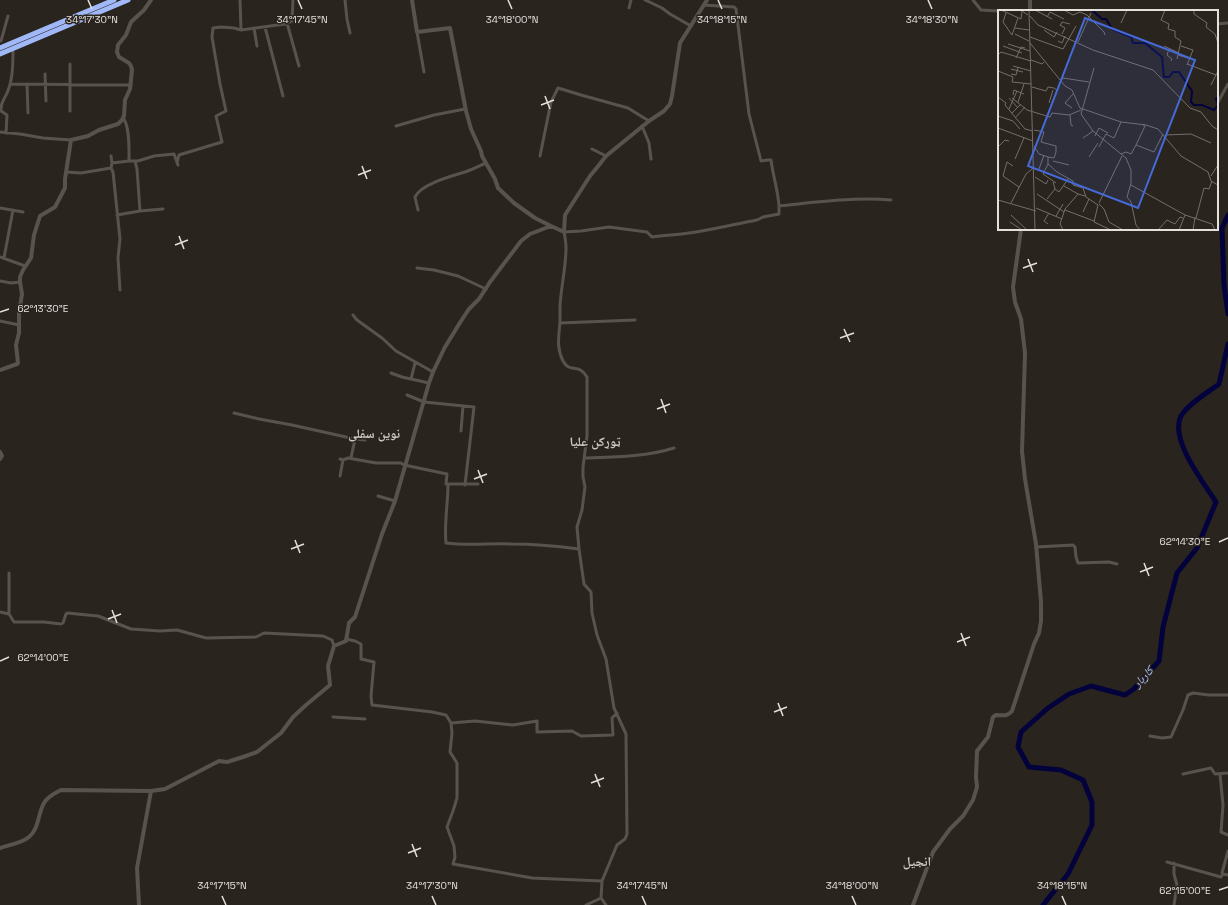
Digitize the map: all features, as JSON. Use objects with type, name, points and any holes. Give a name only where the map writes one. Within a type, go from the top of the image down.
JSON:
[{"type":"highway","points":[[0,48],[114,0]]},
{"type":"highway","points":[[0,54],[128,0]]},
{"type":"street","points":[[0,132],[71,140],[88,136],[99,130],[118,124],[123,118],[125,100],[131,85],[132,66],[119,58],[117,52],[118,45],[126,35],[131,22],[144,10],[151,0]]},
{"type":"street","points":[[240,0],[241,30]]},
{"type":"street","points":[[112,163],[135,161],[154,156],[174,154],[178,164],[179,155],[222,142],[216,116],[226,111],[212,37],[213,28],[221,27],[241,30],[287,23],[292,21],[293,0]]},
{"type":"street","points":[[345,0],[350,33]]},
{"type":"street","points":[[412,0],[424,72]]},
{"type":"street","points":[[629,8],[631,0]]},
{"type":"street","points":[[645,0],[662,8],[691,26]]},
{"type":"street","points":[[606,905],[602,898],[602,881],[617,845],[625,839],[627,834],[626,734],[614,708],[606,659],[597,635],[592,612],[591,592],[584,584],[579,549],[578,527],[585,486],[582,477],[587,436],[587,377],[580,369],[566,366],[562,360],[559,348],[558,338],[560,308],[566,247],[564,232],[565,215],[590,176],[606,156],[642,126],[664,111],[670,104],[680,43],[707,0]]},
{"type":"street","points":[[973,0],[980,10],[998,11]]},
{"type":"street","points":[[417,32],[450,28],[470,129],[498,188],[514,203],[535,218],[564,232],[609,227],[647,232],[652,237],[689,233],[757,220],[763,217],[779,214],[780,206],[771,160],[761,161],[749,114],[736,9],[734,7],[704,5]]},
{"type":"street","points":[[7,46],[0,40],[8,16]]},
{"type":"street","points":[[287,23],[299,66]]},
{"type":"street","points":[[1218,24],[1228,23]]},
{"type":"street","points":[[266,27],[283,96]]},
{"type":"street","points":[[254,28],[257,46]]},
{"type":"street","points":[[6,133],[7,115],[2,111],[1,104],[7,94],[10,84],[13,49]]},
{"type":"street","points":[[70,64],[70,112]]},
{"type":"street","points":[[45,74],[46,100]]},
{"type":"street","points":[[10,84],[131,85]]},
{"type":"street","points":[[27,84],[28,114]]},
{"type":"street","points":[[1218,102],[1228,84]]},
{"type":"street","points":[[540,156],[551,102],[558,88],[628,108],[649,121]]},
{"type":"street","points":[[396,126],[434,115],[465,109]]},
{"type":"street","points":[[123,118],[126,122],[130,146],[129,161]]},
{"type":"street","points":[[642,126],[649,143],[651,159]]},
{"type":"street","points":[[0,370],[18,363],[16,345],[22,294],[20,282],[23,270],[31,258],[34,235],[40,216],[55,207],[65,188],[71,140]]},
{"type":"street","points":[[592,149],[606,156]]},
{"type":"street","points":[[111,156],[111,168],[120,239],[118,258],[120,290]]},
{"type":"street","points":[[135,161],[140,211]]},
{"type":"street","points":[[418,210],[415,197],[419,190],[442,179],[455,176],[486,163]]},
{"type":"street","points":[[66,172],[81,174],[111,168]]},
{"type":"street","points":[[780,206],[847,200],[891,200]]},
{"type":"street","points":[[0,208],[23,212]]},
{"type":"street","points":[[117,215],[163,209]]},
{"type":"street","points":[[13,210],[2,258],[25,266]]},
{"type":"street","points":[[334,646],[346,640],[349,623],[355,617],[382,534],[395,501],[404,465],[429,383],[445,347],[469,309],[480,299],[521,241],[530,234],[551,226]]},
{"type":"street","points":[[913,905],[933,852],[950,829],[963,816],[973,800],[976,792],[977,751],[988,737],[993,717],[996,715],[1006,716],[1012,711],[1039,633],[1041,621],[1041,602],[1036,547],[1022,451],[1024,354],[1021,319],[1015,302],[1013,287],[1021,230]]},
{"type":"street","points":[[417,268],[434,270],[458,276],[486,289]]},
{"type":"street","points":[[0,281],[11,283],[20,282]]},
{"type":"street","points":[[353,315],[357,320],[396,350],[415,363],[433,372]]},
{"type":"street","points":[[560,323],[635,320]]},
{"type":"street","points":[[0,321],[19,325]]},
{"type":"street","points":[[411,379],[415,363]]},
{"type":"street","points":[[391,373],[429,383]]},
{"type":"street","points":[[407,395],[424,402],[474,407],[465,485]]},
{"type":"street","points":[[461,432],[463,406]]},
{"type":"street","points":[[234,412],[259,419],[365,440]]},
{"type":"street","points":[[351,458],[355,439]]},
{"type":"street","points":[[584,458],[617,457],[665,451],[674,448]]},
{"type":"street","points":[[0,452],[2,456],[0,458]]},
{"type":"street","points":[[340,476],[342,460],[348,458],[376,463],[401,463],[404,465],[447,474],[446,543],[549,545],[579,549]]},
{"type":"street","points":[[448,484],[478,484]]},
{"type":"street","points":[[378,496],[395,501]]},
{"type":"street","points":[[1036,547],[1073,545],[1076,547],[1076,557],[1078,563],[1109,562],[1117,564]]},
{"type":"street","points":[[0,848],[26,839],[30,836],[35,831],[44,802],[50,796],[61,790],[151,791],[165,789],[219,761],[228,762],[257,752],[281,733],[293,717],[330,685],[328,666],[334,646],[332,640],[323,636],[264,633],[256,637],[206,638],[177,630],[160,631],[131,629],[98,616],[67,613],[63,623],[61,624],[44,622],[14,622],[9,614],[9,573]]},
{"type":"street","points":[[0,612],[9,614]]},
{"type":"street","points":[[346,639],[361,644],[361,659],[374,662],[371,696],[372,705],[446,715],[450,723],[452,733],[450,752],[457,763],[457,798],[447,827],[454,846],[454,864],[532,878],[602,881]]},
{"type":"street","points":[[1150,736],[1162,738],[1171,737],[1188,695],[1193,693],[1228,695]]},
{"type":"street","points":[[450,723],[474,722],[513,725],[537,721],[538,732],[572,731],[581,736],[613,735],[612,718],[617,713]]},
{"type":"street","points":[[333,717],[365,719]]},
{"type":"street","points":[[1183,774],[1211,768],[1215,774],[1228,773]]},
{"type":"street","points":[[1220,774],[1223,805],[1221,832],[1228,835]]},
{"type":"street","points":[[139,905],[137,868],[151,791]]},
{"type":"street","points":[[1223,874],[1228,851]]},
{"type":"street","points":[[1167,862],[1222,877],[1223,874],[1228,875]]},
{"type":"street","points":[[1174,865],[1177,885],[1174,905]]},
{"type":"street","points":[[586,905],[602,898]]},
{"type":"waterway","name":"کاربار","points":[[1228,215],[1222,228],[1224,285],[1228,314]]},
{"type":"waterway","name":"کاربار","points":[[1043,905],[1068,874],[1092,825],[1092,802],[1083,780],[1061,770],[1029,767],[1018,747],[1021,732],[1048,708],[1069,694],[1091,686],[1125,695],[1134,689],[1159,661],[1163,627],[1177,573],[1197,548],[1216,502],[1196,473],[1184,448],[1180,436],[1179,426],[1181,416],[1188,407],[1219,384],[1228,344]]},
{"type":"district","name":"نوین سفلى","points":[[374,433]]},
{"type":"district","name":"ټوړکن علیا","points":[[595,441]]},
{"type":"district","name":"انجيل","points":[[917,861]]}]
